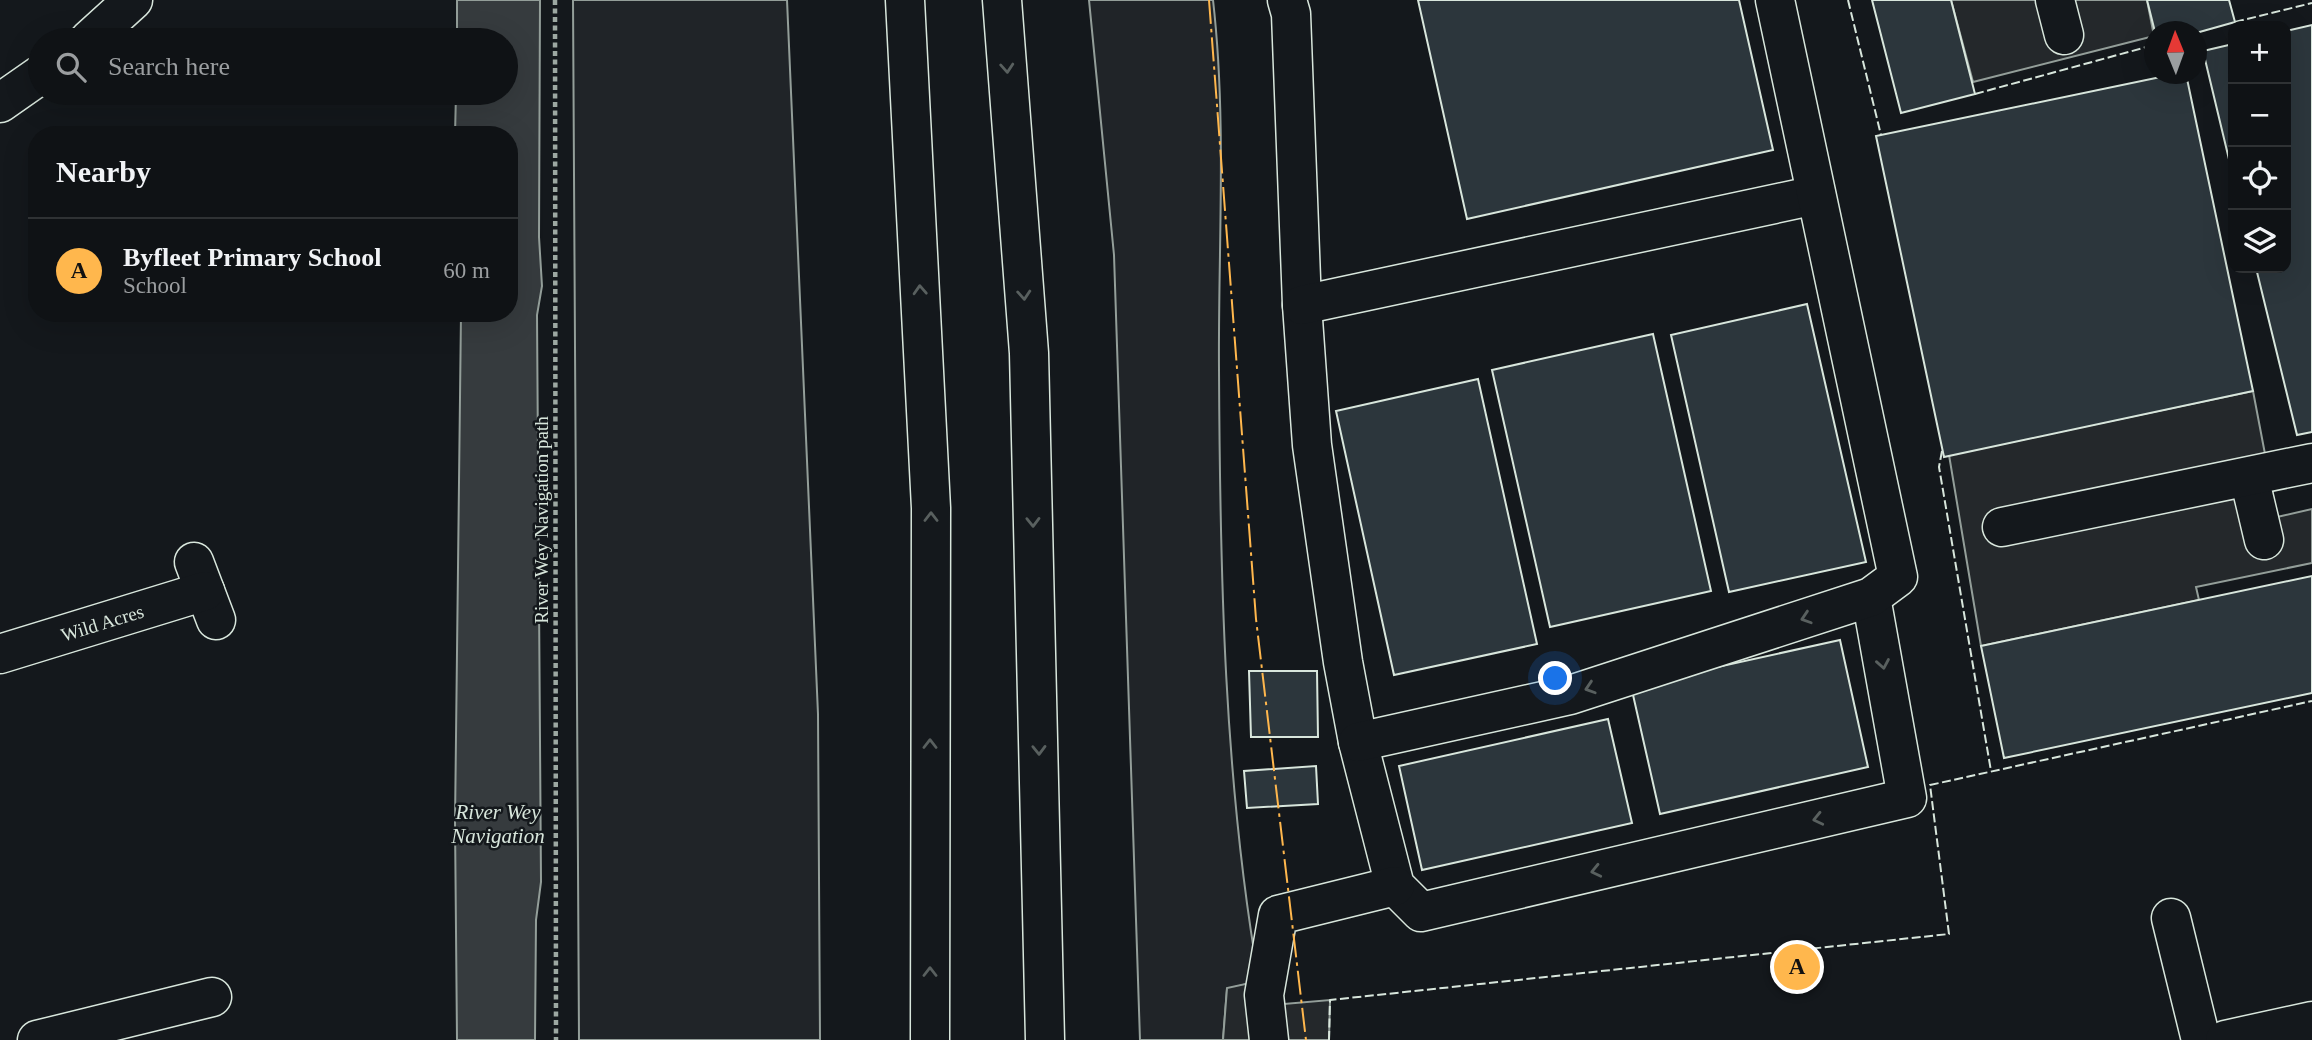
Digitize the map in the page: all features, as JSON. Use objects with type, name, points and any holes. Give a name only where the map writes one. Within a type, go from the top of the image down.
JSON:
[{"type":"main road","points":[[102,28],[133,0]]},
{"type":"main road","points":[[905,0],[931,508],[930,1040]]},
{"type":"main road","points":[[1002,0],[1029,353],[1045,1040]]},
{"type":"main road","points":[[1287,0],[1291,14],[1302,305],[1312,445],[1343,662],[1357,742],[1395,886],[1420,912],[1907,798],[1871,597]]},
{"type":"main road","points":[[1357,742],[1570,695],[1871,597],[1898,577],[1775,0]]},
{"type":"main road","points":[[0,103],[28,83]]},
{"type":"main road","points":[[1302,305],[1816,195]]},
{"type":"main road","points":[[2002,527],[2312,463]]},
{"type":"main road","points":[[2249,477],[2264,540]]},
{"type":"main road","name":"Wild Acres","points":[[0,654],[205,591]]},
{"type":"main road","points":[[1269,1040],[1264,995],[1278,915],[1395,886]]},
{"type":"main road","points":[[2171,918],[2201,1040]]},
{"type":"main road","points":[[37,1040],[212,997]]},
{"type":"main road","points":[[2225,1040],[2312,1021]]},
{"type":"path","name":"River Wey Navigation path","points":[[555,0],[556,1040]]},
{"type":"shaded area","points":[[573,0],[787,0],[818,714],[820,1040],[579,1040]]},
{"type":"shaded area","points":[[1089,0],[1213,0],[1221,138],[1220,446],[1226,677],[1238,830],[1259,981],[1227,989],[1223,1040],[1140,1040],[1114,255]]},
{"type":"shaded area","points":[[1951,0],[2147,0],[2151,21],[2144,21],[2144,39],[1973,82]]},
{"type":"shaded area","points":[[2253,391],[2277,517],[2312,509],[2312,563],[2196,587],[2199,600],[1981,646],[1949,455]]},
{"type":"shaded area","points":[[1259,981],[1284,1004],[1330,1000],[1329,1040],[1223,1040],[1227,988]]},
{"type":"water","name":"River Wey Navigation","points":[[457,0],[540,0],[539,237],[542,286],[537,315],[541,882],[536,920],[535,1040],[457,1040],[455,822],[461,322],[518,322],[518,126],[455,126],[456,105],[518,105],[518,28],[457,28]]},
{"type":"building","points":[[1418,0],[1739,0],[1773,150],[1467,219]]},
{"type":"building","points":[[1872,0],[1951,0],[1975,94],[1901,113]]},
{"type":"building","points":[[2147,0],[2229,0],[2235,21],[2207,30],[2207,21],[2152,21]]},
{"type":"building","points":[[2312,25],[2312,432],[2297,435],[2257,273],[2291,273],[2291,30]]},
{"type":"building","points":[[2228,45],[2228,155],[2207,68],[2207,50]]},
{"type":"building","points":[[2144,80],[2144,84],[2188,84],[2253,391],[1944,457],[1876,136]]},
{"type":"building","points":[[1807,304],[1866,562],[1729,592],[1671,335]]},
{"type":"building","points":[[1653,334],[1711,591],[1550,627],[1492,370]]},
{"type":"building","points":[[1478,379],[1537,644],[1394,675],[1336,411]]},
{"type":"building","points":[[2312,576],[2312,693],[2004,758],[1981,646]]},
{"type":"building","points":[[1840,640],[1868,767],[1660,814],[1631,686]]},
{"type":"building","points":[[1249,671],[1317,671],[1318,737],[1251,737]]},
{"type":"building","points":[[1608,719],[1632,823],[1422,870],[1399,766]]},
{"type":"building","points":[[1316,766],[1318,804],[1247,808],[1244,771]]},
{"type":"fence","points":[[1848,0],[1881,135]]},
{"type":"fence","points":[[2239,21],[2312,3]]},
{"type":"fence","points":[[1975,94],[2144,48]]},
{"type":"fence","points":[[1942,451],[1939,467],[1991,771]]},
{"type":"fence","points":[[1329,1040],[1330,1000],[1949,934],[1930,785],[2312,701]]},
{"type":"power","points":[[1209,0],[1256,619],[1306,1040]]},
{"type":"place","name":"Byfleet Primary School","points":[[1797,967]]}]
